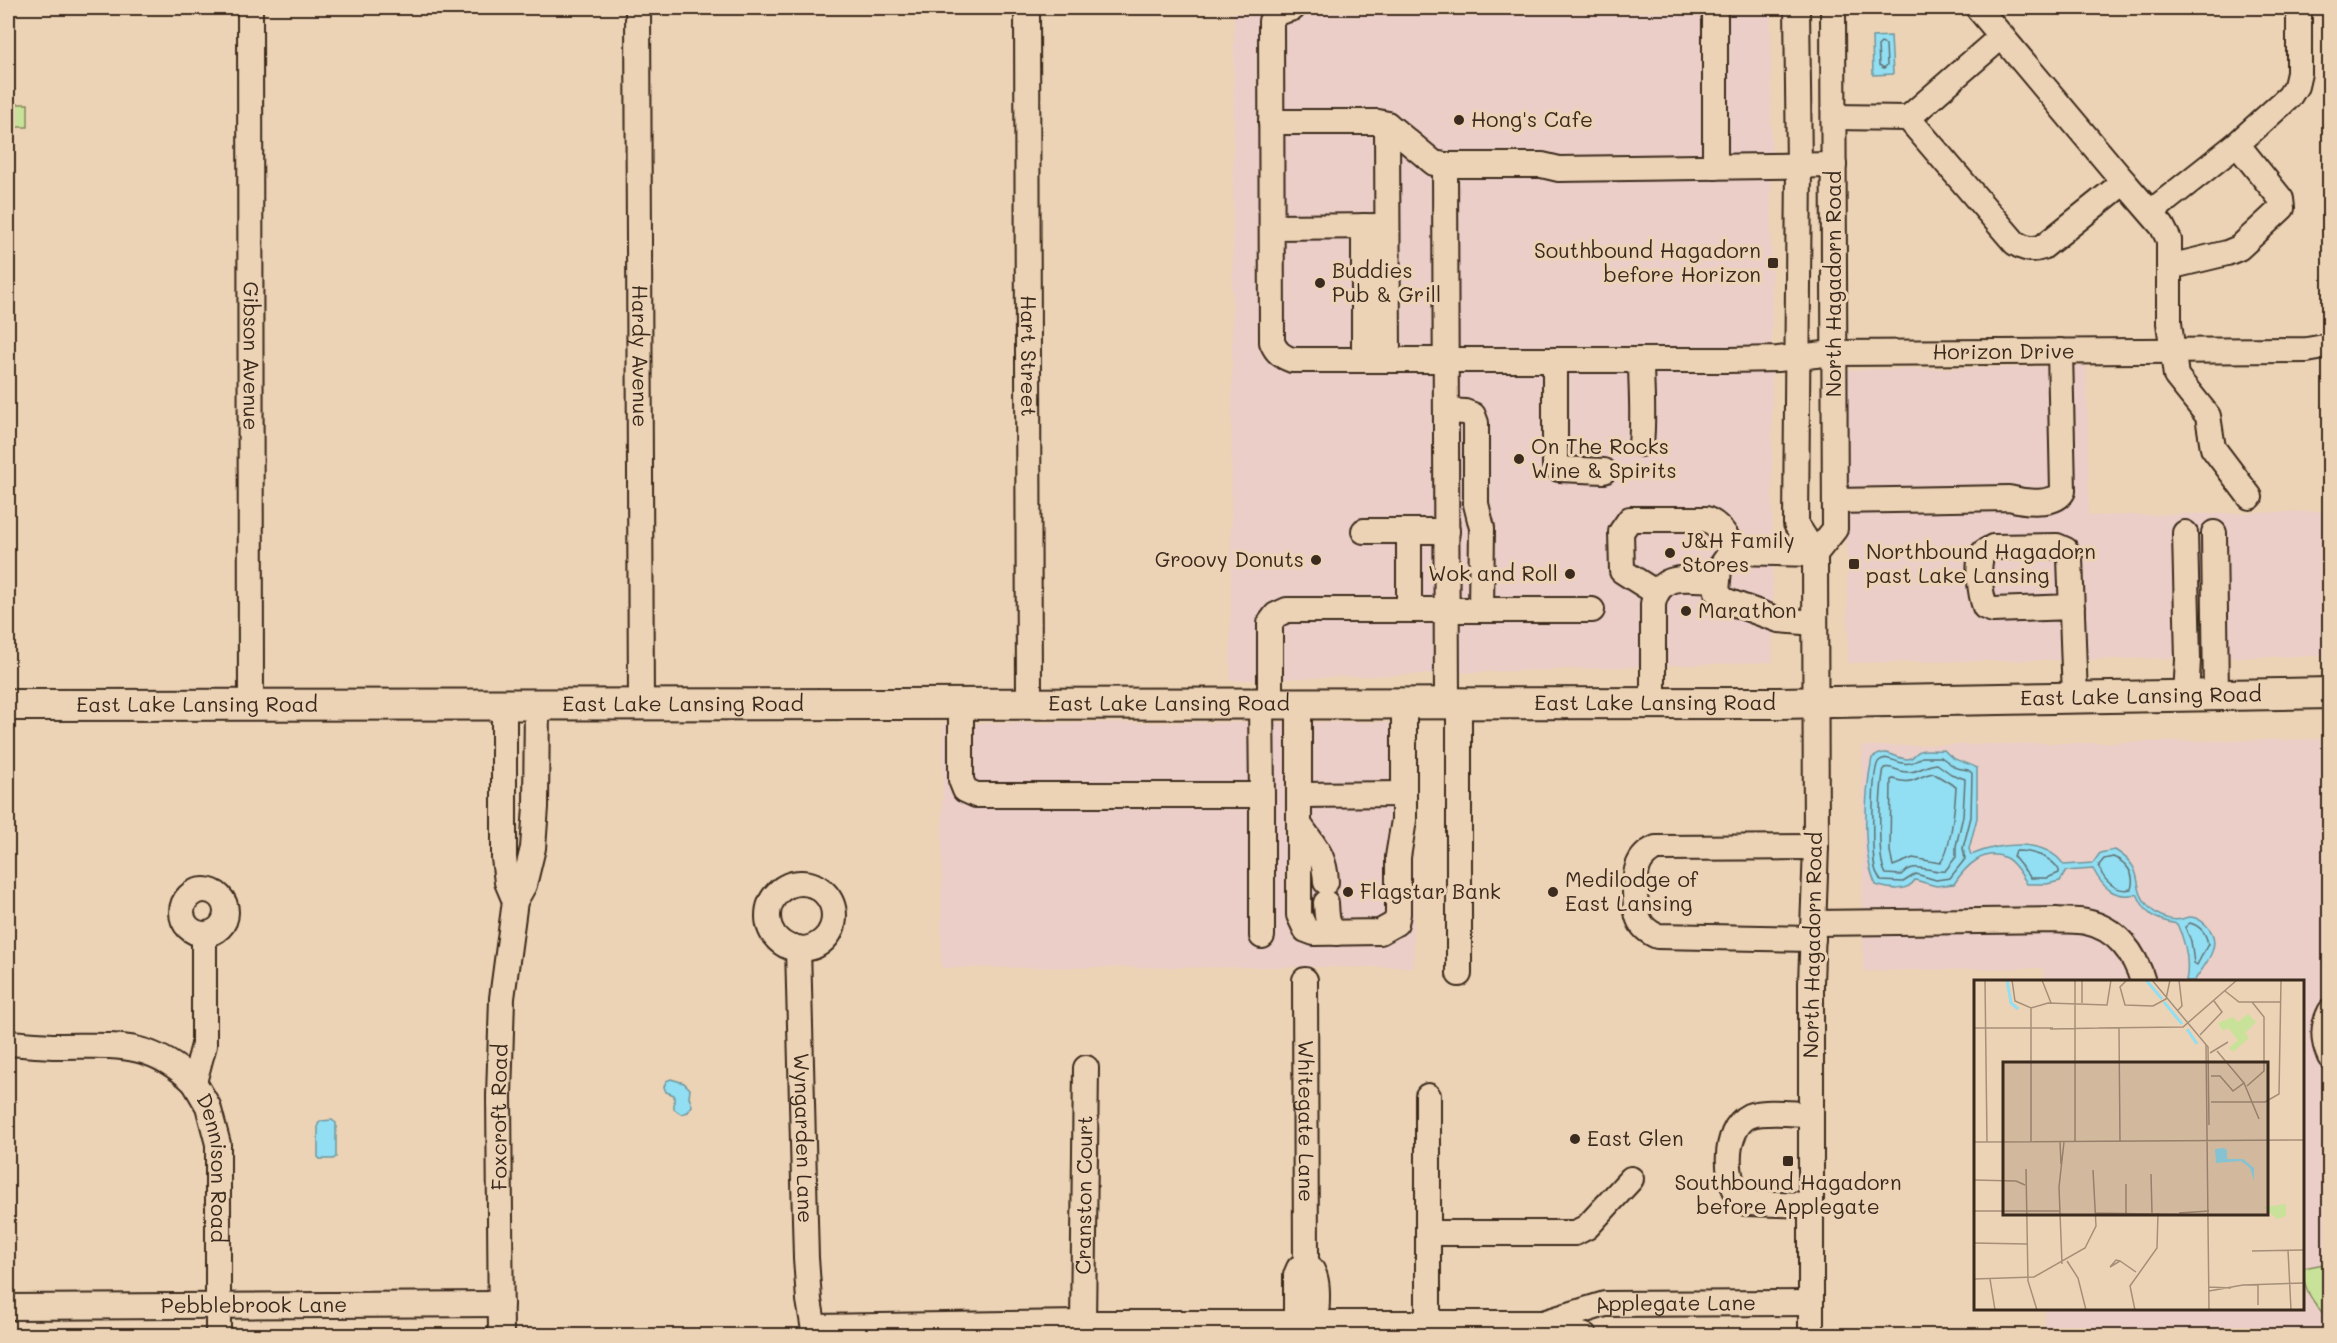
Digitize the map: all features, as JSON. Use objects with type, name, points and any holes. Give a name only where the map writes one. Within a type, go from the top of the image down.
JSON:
[{"type":"main road","name":"East Lake Lansing Road","points":[[8,705],[1653,703],[2330,693]]},
{"type":"street","name":"Gibson Avenue","points":[[250,8],[251,704]]},
{"type":"street","name":"Hardy Avenue","points":[[638,8],[641,704]]},
{"type":"street","name":"Hart Street","points":[[1027,8],[1029,703]]},
{"type":"street","points":[[1293,8],[1276,13],[1271,21],[1272,227],[1376,226]]},
{"type":"street","points":[[1715,8],[1716,167]]},
{"type":"street","name":"North Hagadorn Road","points":[[1797,8],[1799,165],[1797,524],[1815,554],[1816,847],[1811,1114],[1811,1335]]},
{"type":"street","name":"North Hagadorn Road","points":[[1815,554],[1835,529],[1833,8]]},
{"type":"street","points":[[1978,8],[2162,226],[2169,240],[2169,323],[2176,376],[2208,417],[2213,448],[2250,497]]},
{"type":"street","points":[[2151,212],[2237,144],[2289,97],[2296,86],[2299,73],[2298,8]]},
{"type":"street","points":[[1834,117],[1908,118],[2002,36]]},
{"type":"street","points":[[1908,118],[2015,243],[2024,248],[2034,250],[2043,247],[2124,182]]},
{"type":"street","points":[[1271,122],[1378,122],[1387,124],[1434,162],[1445,165],[1542,165],[1559,169],[1834,165]]},
{"type":"street","points":[[1376,359],[1376,226],[1387,124]]},
{"type":"street","points":[[2169,267],[2239,248],[2282,208],[2282,199],[2237,144]]},
{"type":"street","points":[[1445,165],[1447,610],[1453,703],[1459,974]]},
{"type":"street","name":"Horizon Drive","points":[[1272,227],[1272,342],[1275,350],[1292,360],[1778,359],[1834,353],[2307,350],[2330,346]]},
{"type":"street","points":[[1835,501],[2009,498],[2019,501],[2054,500],[2060,497],[2063,491],[2060,351]]},
{"type":"street","points":[[1555,360],[1555,465],[1565,471],[1604,471]]},
{"type":"street","points":[[1641,360],[1641,405],[1644,417],[1641,444]]},
{"type":"street","points":[[1447,411],[1473,415],[1476,423],[1476,504],[1482,528],[1481,610]]},
{"type":"street","points":[[1364,531],[1409,531],[1479,518]]},
{"type":"street","points":[[1655,592],[1622,571],[1621,532],[1630,519],[1706,519],[1721,529],[1736,552]]},
{"type":"street","points":[[1409,531],[1409,610]]},
{"type":"street","points":[[2185,534],[2188,660],[2186,695]]},
{"type":"street","points":[[2214,534],[2216,695]]},
{"type":"street","points":[[1815,554],[1736,552],[1729,555],[1719,569],[1717,580],[1717,592],[1724,600],[1779,620],[1815,623]]},
{"type":"street","points":[[1653,703],[1655,592],[1662,583],[1671,580],[1717,580]]},
{"type":"street","points":[[2072,607],[2075,697]]},
{"type":"street","points":[[1404,703],[1402,794],[1404,820],[1398,857],[1396,922],[1380,932],[1314,933],[1306,930],[1299,915],[1300,795],[1277,703],[1270,623],[1276,615],[1287,610],[1592,610]]},
{"type":"street","points":[[961,703],[961,780],[965,790],[976,795],[1262,795]]},
{"type":"street","points":[[1262,936],[1260,829],[1262,795],[1277,703]]},
{"type":"street","name":"Foxcroft Road","points":[[504,704],[504,858],[507,882],[515,901]]},
{"type":"street","name":"Foxcroft Road","points":[[501,1335],[499,1096],[502,998],[515,901],[524,885],[533,848],[536,807],[537,704]]},
{"type":"street","points":[[1300,795],[1402,794]]},
{"type":"street","points":[[1300,827],[1322,855],[1326,866],[1327,921],[1329,928],[1336,933]]},
{"type":"street","points":[[1816,847],[1656,848],[1642,858],[1635,873],[1635,912],[1638,920],[1642,927],[1657,936],[2056,920],[2086,922],[2108,931],[2125,944],[2138,964],[2143,980]]},
{"type":"street","name":"Dennison Road","points":[[204,934],[204,1045],[194,1082],[208,1106],[218,1144],[218,1335]]},
{"type":"street","name":"Wyngarden Lane","points":[[798,948],[806,1258],[809,1300],[815,1331]]},
{"type":"street","name":"Whitegate Lane","points":[[1305,980],[1306,1263],[1313,1269],[1316,1276],[1306,1323]]},
{"type":"street","points":[[2330,1012],[2325,1020],[2324,1031],[2325,1047],[2330,1057]]},
{"type":"street","points":[[8,1043],[57,1046],[114,1045],[145,1050],[182,1070],[194,1082]]},
{"type":"street","name":"Cranston Court","points":[[1083,1323],[1086,1068]]},
{"type":"street","points":[[1428,1096],[1428,1323]]},
{"type":"street","points":[[1811,1114],[1757,1114],[1748,1117],[1740,1123],[1733,1135],[1729,1170],[1731,1184],[1740,1199],[1746,1203],[1811,1206]]},
{"type":"street","points":[[1428,1233],[1575,1233],[1587,1227],[1631,1179]]},
{"type":"street","name":"Applegate Lane","points":[[1543,1323],[1605,1304],[1811,1303]]},
{"type":"street","name":"Pebblebrook Lane","points":[[8,1307],[501,1304]]},
{"type":"street","name":"Applegate Lane","points":[[815,1331],[1083,1323],[1306,1323],[1369,1329],[1428,1323],[1543,1323],[1585,1335]]},
{"type":"shaded area","points":[[1234,8],[1771,8],[1773,662],[1230,681]]},
{"type":"shaded area","points":[[2087,366],[2089,516],[2329,511],[2329,656],[1848,663],[1844,370]]},
{"type":"shaded area","points":[[1411,722],[1414,967],[941,968],[943,723]]},
{"type":"shaded area","points":[[2329,739],[2329,1335],[2045,1335],[2045,1310],[2304,1310],[2304,980],[2044,980],[2043,968],[1863,971],[1862,746]]},
{"type":"green space","points":[[8,104],[28,104],[28,127],[8,127]]},
{"type":"green space","points":[[2330,1263],[2329,1320],[2314,1303],[2307,1290],[2304,1268]]},
{"type":"water","points":[[1891,36],[1893,74],[1873,75],[1872,37]]},
{"type":"water","points":[[1925,750],[1944,750],[1956,760],[1977,768],[1977,818],[1969,849],[1971,855],[2007,846],[2033,846],[2055,856],[2064,865],[2093,863],[2100,853],[2115,850],[2132,865],[2143,899],[2152,910],[2173,920],[2197,918],[2211,932],[2214,939],[2211,954],[2195,980],[2186,980],[2188,966],[2186,952],[2177,924],[2162,920],[2148,912],[2137,894],[2122,895],[2105,887],[2093,869],[2066,871],[2060,881],[2047,884],[2027,884],[2009,860],[1998,855],[1990,855],[1969,865],[1954,884],[1936,886],[1915,880],[1903,888],[1892,889],[1876,885],[1871,872],[1866,840],[1866,805],[1872,758],[1887,753],[1908,759]]},
{"type":"water","points":[[671,1079],[684,1083],[690,1089],[689,1097],[692,1106],[688,1112],[681,1114],[674,1109],[674,1095],[666,1092],[664,1087],[666,1081]]},
{"type":"water","points":[[332,1120],[336,1123],[336,1157],[320,1159],[318,1157],[318,1124],[321,1121]]},
{"type":"place","name":"Hong's Cafe","points":[[1459,120]]},
{"type":"place","name":"Southbound Hagadorn before Horizon","points":[[1773,263]]},
{"type":"place","name":"Buddies Pub & Grill","points":[[1320,283]]},
{"type":"place","name":"On The Rocks Wine & Spirits","points":[[1519,459]]},
{"type":"place","name":"J&H Family Stores","points":[[1670,553]]},
{"type":"place","name":"Groovy Donuts","points":[[1316,560]]},
{"type":"place","name":"Northbound Hagadorn past Lake Lansing","points":[[1854,564]]},
{"type":"place","name":"Wok and Roll","points":[[1570,574]]},
{"type":"place","name":"Marathon","points":[[1686,611]]},
{"type":"place","name":"Flagstar Bank","points":[[1348,892]]},
{"type":"place","name":"Medilodge of East Lansing","points":[[1553,892]]},
{"type":"place","name":"East Glen","points":[[1575,1139]]},
{"type":"place","name":"Southbound Hagadorn before Applegate","points":[[1788,1161]]}]
